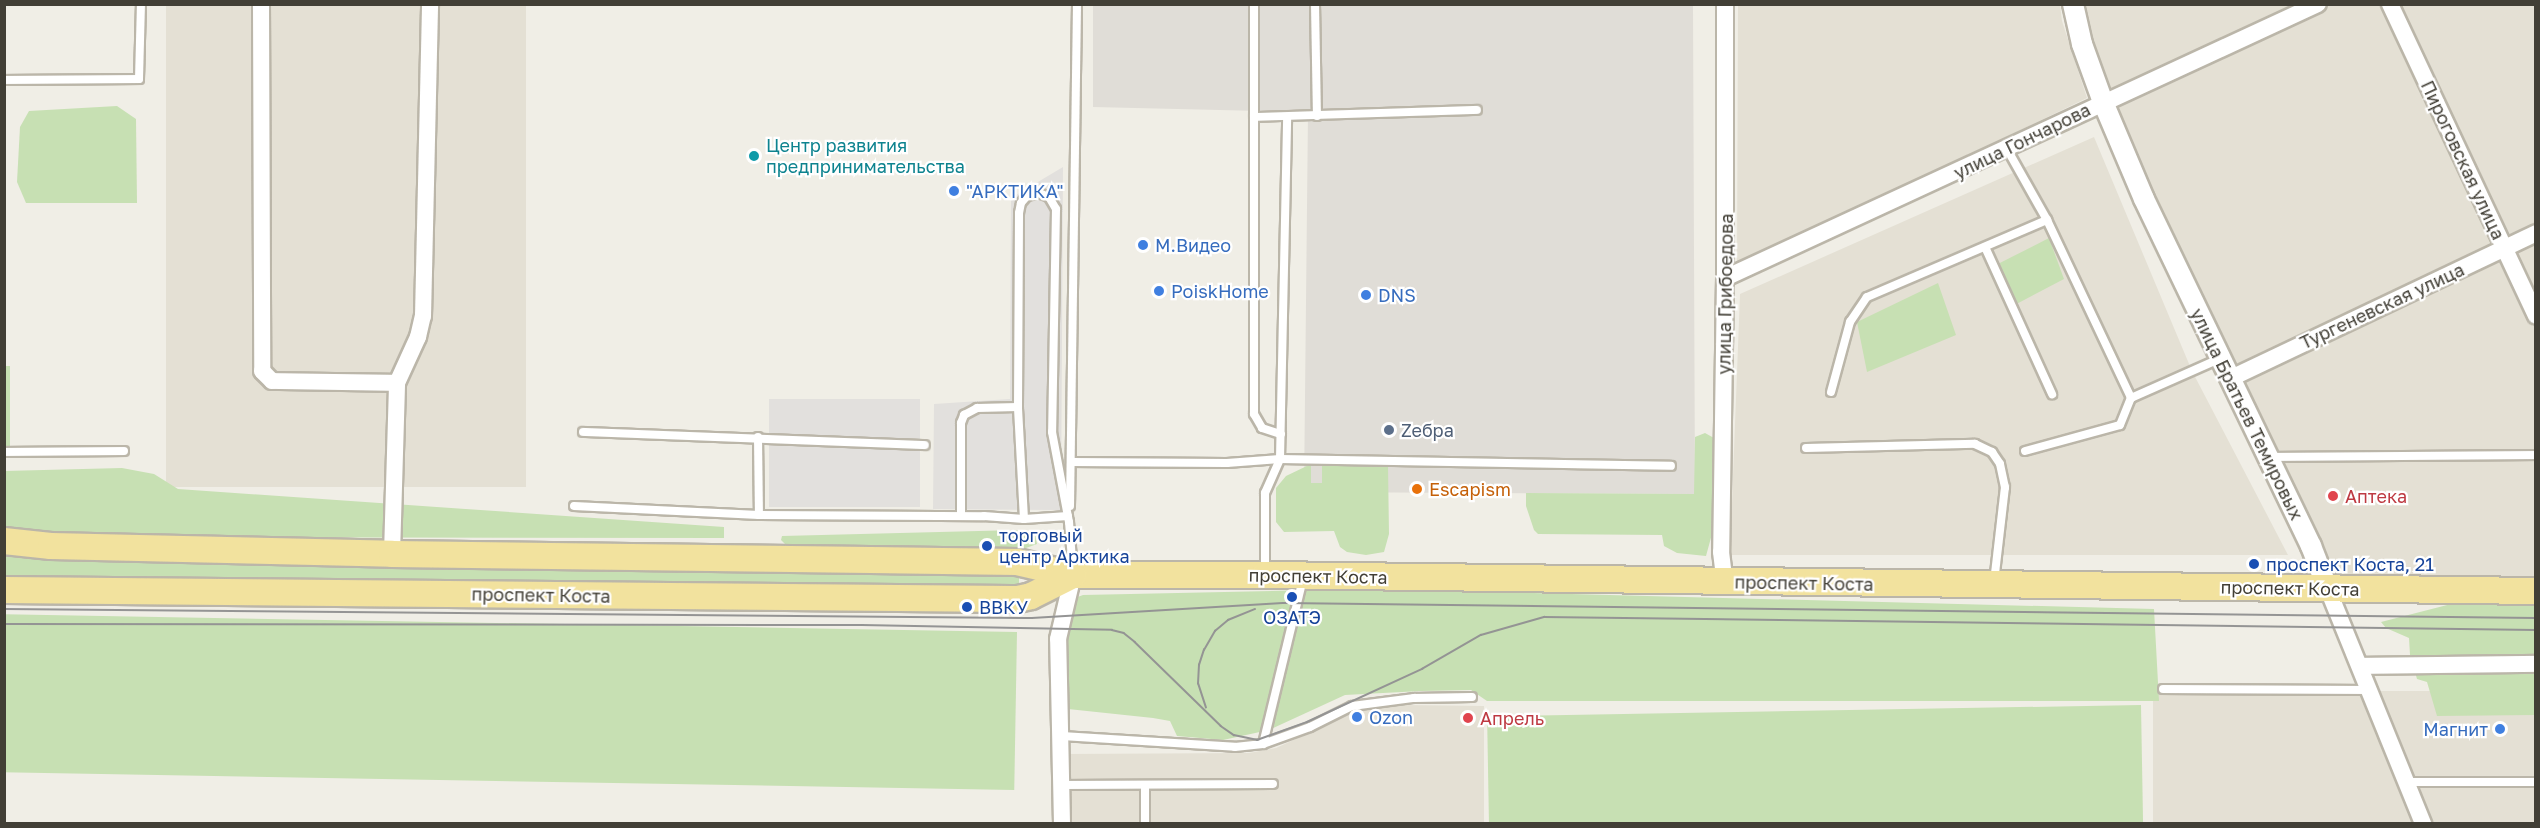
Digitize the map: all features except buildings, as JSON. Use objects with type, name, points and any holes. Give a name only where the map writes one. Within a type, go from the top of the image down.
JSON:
[{"type":"main road","name":"проспект Коста","points":[[4,542],[51,546],[392,554],[1017,562],[1072,575],[1303,575],[1725,583],[2327,587],[2535,591]]},
{"type":"main road","name":"проспект Коста","points":[[4,590],[1017,599],[1031,596],[1072,575]]},
{"type":"street","points":[[261,4],[262,371],[272,381],[397,383]]},
{"type":"street","points":[[392,554],[397,383],[415,345],[423,316],[430,4]]},
{"type":"street","name":"улица Грибоедова","points":[[1725,4],[1725,278],[1721,552],[1725,583]]},
{"type":"street","name":"улица Братьев Темировых","points":[[2073,4],[2082,44],[2103,102],[2219,359],[2311,546],[2422,824]]},
{"type":"street","name":"улица Гончарова","points":[[1725,278],[2318,4]]},
{"type":"street","name":"Пироговская улица","points":[[2390,4],[2535,316]]},
{"type":"street","name":"Тургеневская улица","points":[[2229,379],[2535,233]]},
{"type":"street","points":[[1062,824],[1062,736],[1058,639],[1072,575]]},
{"type":"street","points":[[2360,666],[2535,664]]},
{"type":"lane","points":[[4,80],[139,79],[141,4]]},
{"type":"lane","points":[[1068,516],[1071,462],[1077,4]]},
{"type":"lane","points":[[1254,4],[1254,414],[1262,428],[1281,434]]},
{"type":"lane","points":[[1315,4],[1317,116]]},
{"type":"lane","points":[[1254,117],[1477,110]]},
{"type":"lane","points":[[1264,575],[1265,493],[1280,459],[1287,117]]},
{"type":"lane","points":[[2007,149],[2046,220],[2131,398]]},
{"type":"lane","points":[[1024,519],[1018,407],[1019,213],[1021,203],[1027,196],[1039,193],[1049,197],[1056,209],[1052,432],[1068,516],[1072,575]]},
{"type":"lane","points":[[1831,392],[1850,322],[1867,297],[2046,220]]},
{"type":"lane","points":[[1985,247],[2052,394]]},
{"type":"lane","points":[[2025,451],[2120,425],[2131,398],[2219,359]]},
{"type":"lane","points":[[961,516],[961,423],[964,415],[977,408],[1018,407]]},
{"type":"lane","points":[[583,432],[925,445]]},
{"type":"lane","points":[[758,437],[759,515]]},
{"type":"lane","points":[[1806,448],[1975,444],[1992,452],[2000,464],[2005,487],[1994,585]]},
{"type":"lane","points":[[4,452],[124,451]]},
{"type":"lane","points":[[2266,457],[2535,455]]},
{"type":"lane","points":[[1071,462],[1227,463],[1280,459],[1671,466]]},
{"type":"lane","points":[[574,506],[759,515],[961,516],[1024,519],[1068,516]]},
{"type":"lane","points":[[1263,744],[1303,575]]},
{"type":"lane","points":[[2163,689],[2370,690]]},
{"type":"lane","points":[[1062,736],[1235,747],[1263,744],[1310,727],[1352,706],[1414,698],[1473,697]]},
{"type":"lane","points":[[2405,782],[2535,782]]},
{"type":"lane","points":[[1062,785],[1273,784]]},
{"type":"lane","points":[[1145,785],[1145,824]]},
{"type":"shaded area","points":[[166,5],[526,5],[526,487],[166,487]]},
{"type":"shaded area","points":[[1093,5],[1693,5],[1695,494],[1304,492],[1308,112],[1093,107]]},
{"type":"shaded area","points":[[1738,5],[2060,5],[2062,21],[2087,98],[1737,266]]},
{"type":"shaded area","points":[[2073,5],[2535,5],[2535,591],[2327,587],[2219,359]]},
{"type":"shaded area","points":[[2094,137],[2192,371],[2288,555],[1730,555],[1740,294]]},
{"type":"shaded area","points":[[1063,167],[1061,510],[933,509],[934,404],[1010,399],[1011,198]]},
{"type":"shaded area","points":[[769,399],[920,399],[920,507],[769,507]]},
{"type":"shaded area","points":[[2153,691],[2535,691],[2535,823],[2153,823]]},
{"type":"shaded area","points":[[1403,705],[1484,706],[1484,823],[1062,823],[1062,754],[1249,753],[1276,748],[1313,731],[1351,708]]},
{"type":"green space","points":[[117,106],[136,119],[137,203],[26,203],[17,182],[20,127],[29,111]]},
{"type":"green space","points":[[2049,238],[2064,279],[2007,309],[1990,268]]},
{"type":"green space","points":[[1938,283],[1956,335],[1867,372],[1857,322]]},
{"type":"green space","points":[[4,366],[10,366],[10,449],[5,449]]},
{"type":"green space","points":[[1705,433],[1714,438],[1716,448],[1712,534],[1706,556],[1677,553],[1664,546],[1662,535],[1538,534],[1534,530],[1526,506],[1526,493],[1694,494],[1695,437]]},
{"type":"green space","points":[[1311,464],[1311,483],[1322,483],[1322,464],[1388,465],[1389,534],[1384,552],[1366,555],[1347,552],[1340,547],[1334,531],[1284,532],[1276,522],[1276,488],[1286,476]]},
{"type":"green space","points":[[122,468],[154,474],[178,489],[724,527],[724,538],[53,537],[5,529],[4,471]]},
{"type":"green space","points":[[1021,530],[1035,534],[1037,544],[1026,548],[787,546],[781,540],[782,536]]},
{"type":"green space","points":[[4,553],[1019,573],[1019,590],[5,581]]},
{"type":"green space","points":[[1313,590],[1491,592],[2154,609],[2159,701],[1487,701],[1471,690],[1421,691],[1345,695],[1269,730],[1223,740],[1177,736],[1170,721],[1068,709],[1063,645],[1075,598],[1083,595]]},
{"type":"green space","points":[[2455,603],[2535,603],[2535,715],[2437,716],[2427,682],[2417,679],[2410,655],[2409,638],[2386,628],[2381,622]]},
{"type":"green space","points":[[5,614],[1017,632],[1014,790],[4,772]]},
{"type":"green space","points":[[2141,705],[2143,823],[1489,824],[1487,716]]},
{"type":"tram line","points":[[4,609],[1032,618],[1283,603],[2536,618]]},
{"type":"tram line","points":[[1206,708],[1198,684],[1199,665],[1204,650],[1215,631],[1228,620],[1255,609]]},
{"type":"tram line","points":[[4,624],[862,625],[1112,630],[1124,633],[1135,642],[1221,726],[1234,735],[1257,740],[1307,722],[1422,669],[1481,635],[1544,617],[2536,630]]},
{"type":"place","name":"Центр развития предпринимательства","points":[[754,156]]},
{"type":"place","name":"\"АРКТИКА\"","points":[[954,191]]},
{"type":"place","name":"M.Видео","points":[[1143,245]]},
{"type":"place","name":"PoiskHome","points":[[1159,291]]},
{"type":"place","name":"DNS","points":[[1366,295]]},
{"type":"place","name":"Zeбра","points":[[1389,430]]},
{"type":"place","name":"Escapism","points":[[1417,489]]},
{"type":"place","name":"Аптека","points":[[2333,496]]},
{"type":"place","name":"торговый центр Арктика","points":[[987,546]]},
{"type":"place","name":"проспект Коста, 21","points":[[2254,564]]},
{"type":"place","name":"ОЗАТЭ","points":[[1292,597]]},
{"type":"place","name":"ВВКУ","points":[[967,607]]},
{"type":"place","name":"Ozon","points":[[1357,717]]},
{"type":"place","name":"Апрель","points":[[1468,718]]},
{"type":"place","name":"Магнит","points":[[2500,729]]}]
